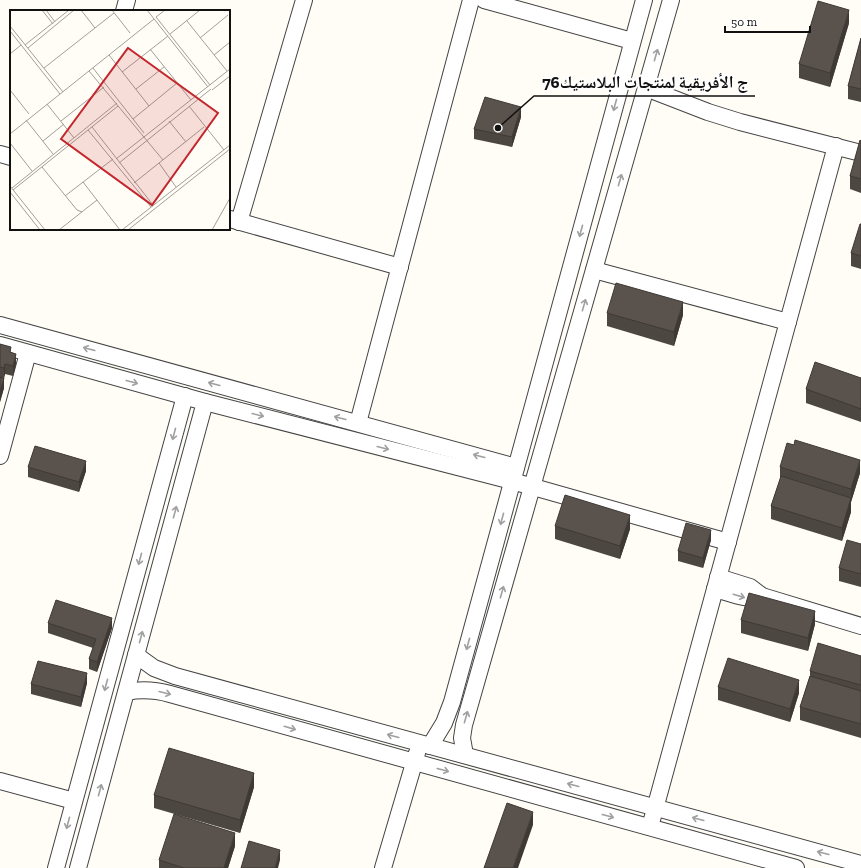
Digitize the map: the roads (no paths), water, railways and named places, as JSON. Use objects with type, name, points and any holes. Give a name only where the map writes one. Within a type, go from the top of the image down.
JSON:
[{"type":"lane","points":[[124,10],[126,0]]},
{"type":"lane","points":[[304,0],[234,220],[400,267]]},
{"type":"lane","points":[[358,423],[471,0]]},
{"type":"lane","points":[[484,0],[632,41]]},
{"type":"lane","points":[[383,868],[414,762],[425,745],[444,723],[452,702],[644,0]]},
{"type":"lane","points":[[465,756],[462,738],[464,725],[671,0]]},
{"type":"lane","points":[[646,88],[708,112],[740,122],[861,153]]},
{"type":"lane","points":[[650,827],[836,146]]},
{"type":"lane","points":[[0,154],[10,157]]},
{"type":"lane","points":[[594,270],[788,322]]},
{"type":"lane","points":[[0,325],[358,423],[514,474],[532,487],[728,542]]},
{"type":"lane","points":[[552,336],[573,342]]},
{"type":"lane","points":[[0,345],[205,402],[514,474]]},
{"type":"lane","points":[[0,456],[28,353]]},
{"type":"lane","points":[[56,868],[185,396]]},
{"type":"lane","points":[[78,868],[205,402]]},
{"type":"lane","points":[[717,583],[746,598],[762,596],[861,626]]},
{"type":"lane","points":[[136,655],[154,668],[175,676],[861,864]]},
{"type":"lane","points":[[126,692],[144,690],[161,692],[796,868]]},
{"type":"lane","points":[[0,781],[74,801]]},
{"type":"place","name":"76ج الأفريقية لمنتجات البلاستيك","points":[[498,128]]}]
